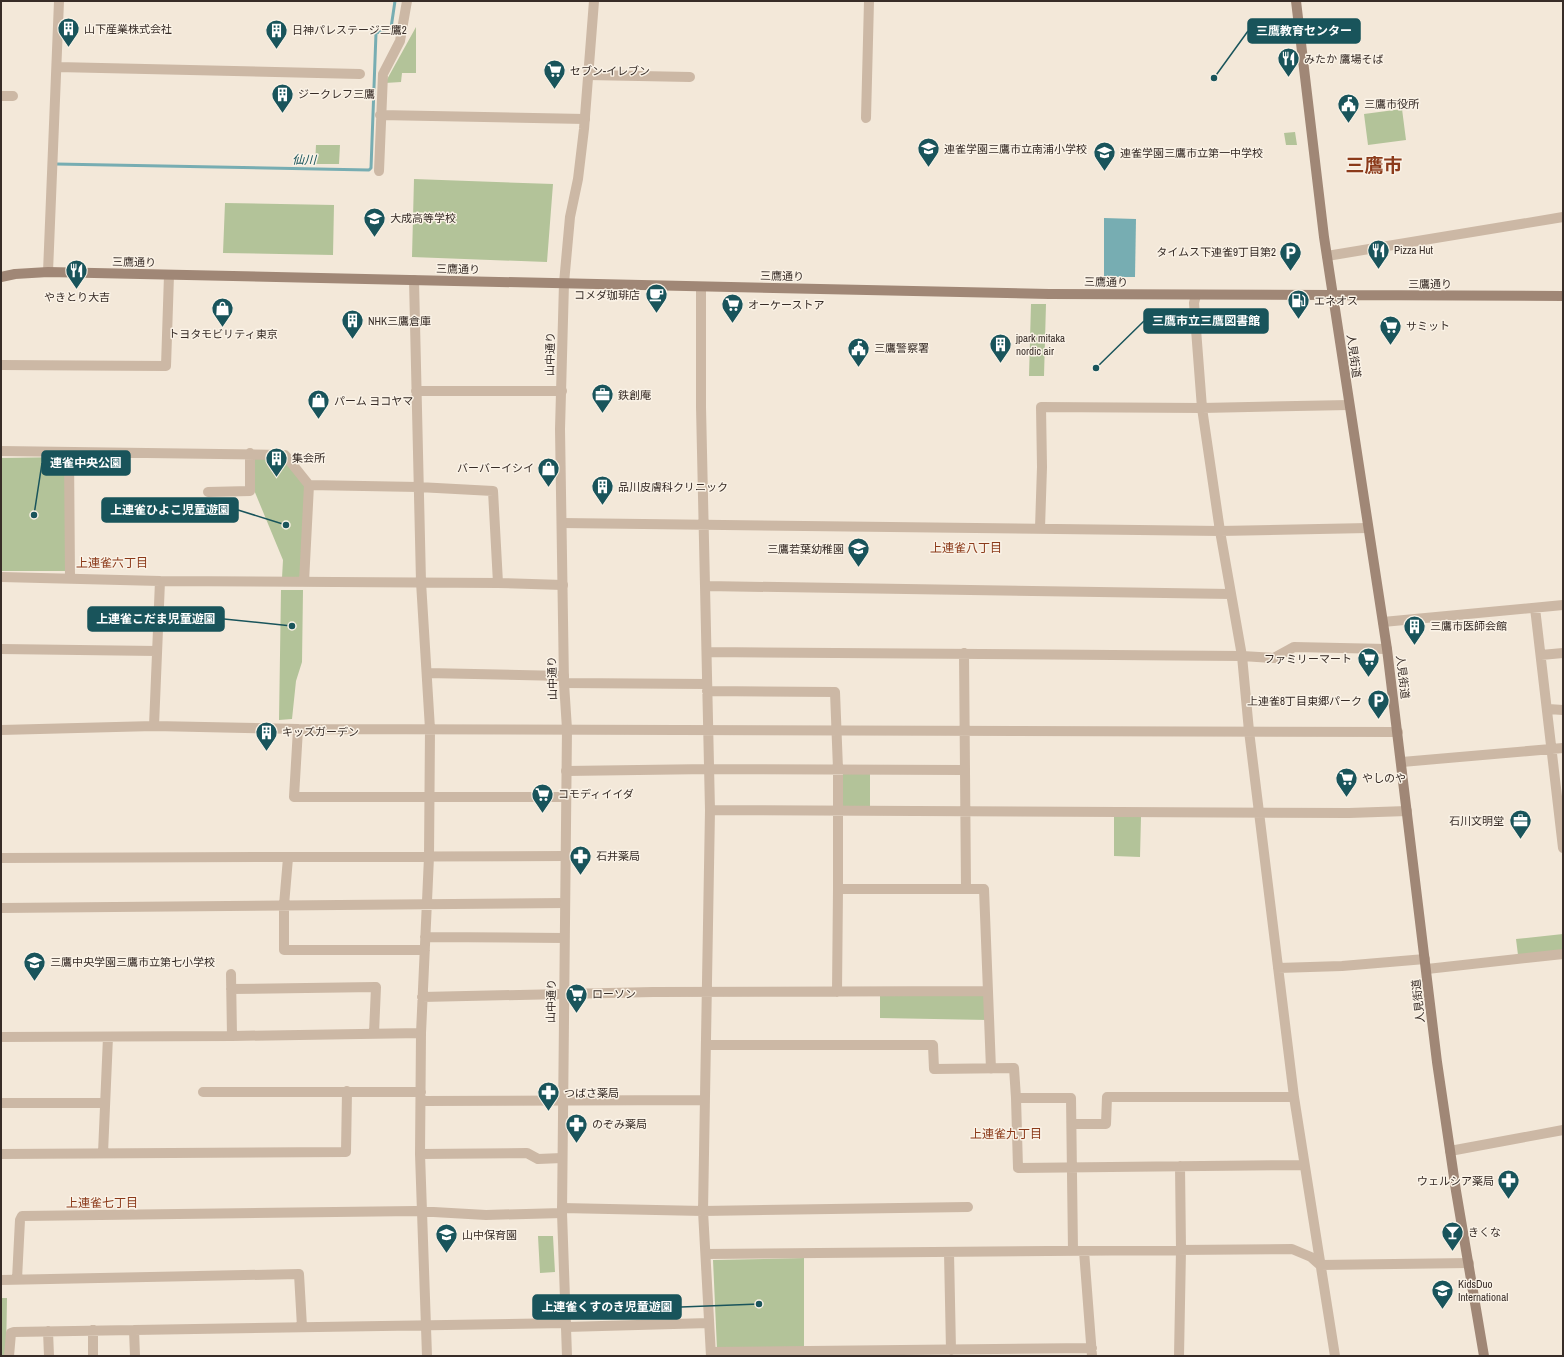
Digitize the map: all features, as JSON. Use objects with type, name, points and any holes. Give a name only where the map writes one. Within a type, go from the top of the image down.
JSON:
[{"type":"main road","name":"人見街道","points":[[1296,1],[1327,256],[1387,649],[1450,1151],[1484,1356]]},
{"type":"main road","name":"三鷹通り","points":[[1,277],[15,274],[48,272],[701,287],[1196,295],[1563,296]]},
{"type":"street","points":[[48,272],[59,1]]},
{"type":"street","points":[[379,171],[380,115],[383,74],[400,41],[407,1]]},
{"type":"street","name":"山中通り","points":[[567,1356],[562,1211],[562,1101],[567,729],[564,679],[560,429],[564,283],[570,217],[578,179],[585,119],[594,1]]},
{"type":"street","points":[[866,118],[869,1]]},
{"type":"street","points":[[57,67],[360,74]]},
{"type":"street","points":[[588,75],[690,77]]},
{"type":"street","points":[[1,96],[14,96]]},
{"type":"street","points":[[380,115],[585,119]]},
{"type":"street","points":[[1327,256],[1563,216]]},
{"type":"street","points":[[1,365],[166,366],[169,275]]},
{"type":"street","points":[[414,280],[421,582],[430,729],[429,857],[422,997],[420,1154],[427,1356]]},
{"type":"street","points":[[701,287],[701,407],[710,769],[703,1211],[711,1354],[951,1350],[1092,1352],[1079,1251],[1072,1168],[1071,1098],[1016,1098]]},
{"type":"street","points":[[1196,295],[1194,303],[1202,408],[1220,531],[1242,656],[1249,731],[1294,1097],[1335,1356]]},
{"type":"street","points":[[416,391],[562,391]]},
{"type":"street","points":[[1040,528],[1042,467],[1041,406],[1202,408],[1349,405]]},
{"type":"street","points":[[1,451],[250,453],[285,455],[309,485],[304,582]]},
{"type":"street","points":[[69,452],[70,578]]},
{"type":"street","points":[[208,492],[250,491],[250,453]]},
{"type":"street","points":[[309,485],[418,487],[493,492],[498,583]]},
{"type":"street","points":[[562,523],[1220,531],[1368,528]]},
{"type":"street","points":[[1,578],[70,578],[160,581],[421,582],[563,585]]},
{"type":"street","points":[[154,726],[160,581]]},
{"type":"street","points":[[706,586],[1231,594]]},
{"type":"street","points":[[1383,622],[1563,605]]},
{"type":"street","points":[[1535,608],[1548,709],[1563,848]]},
{"type":"street","points":[[707,652],[1242,656],[1274,658],[1294,647],[1387,649]]},
{"type":"street","points":[[1,649],[157,651]]},
{"type":"street","points":[[1541,655],[1563,653]]},
{"type":"street","points":[[964,654],[966,889]]},
{"type":"street","points":[[427,673],[564,679],[707,688],[835,692],[839,810],[837,992]]},
{"type":"street","points":[[1548,709],[1563,710]]},
{"type":"street","points":[[1,730],[154,726],[298,730],[836,729],[1398,732]]},
{"type":"street","points":[[298,730],[294,797],[566,797]]},
{"type":"street","points":[[1402,762],[1563,748]]},
{"type":"street","points":[[566,771],[710,769],[965,770]]},
{"type":"street","points":[[710,810],[1349,813],[1407,811]]},
{"type":"street","points":[[1,858],[565,856]]},
{"type":"street","points":[[288,858],[284,905],[284,950],[425,950]]},
{"type":"street","points":[[838,889],[984,889],[991,1069]]},
{"type":"street","points":[[1,908],[564,903]]},
{"type":"street","points":[[425,937],[564,938]]},
{"type":"street","points":[[1278,968],[1426,964],[1563,954]]},
{"type":"street","points":[[231,974],[232,1036]]},
{"type":"street","points":[[231,989],[376,986],[374,1033]]},
{"type":"street","points":[[422,997],[653,992],[988,991]]},
{"type":"street","points":[[1,1037],[421,1033]]},
{"type":"street","points":[[103,1153],[108,1037]]},
{"type":"street","points":[[706,1045],[933,1045],[934,1069],[1014,1068],[1018,1168],[1304,1165]]},
{"type":"street","points":[[203,1092],[347,1092],[562,1101],[704,1100]]},
{"type":"street","points":[[1,1154],[346,1152],[347,1092]]},
{"type":"street","points":[[1072,1124],[1106,1124],[1107,1097],[1294,1097]]},
{"type":"street","points":[[1,1103],[105,1103]]},
{"type":"street","points":[[1450,1151],[1563,1130]]},
{"type":"street","points":[[420,1154],[528,1153],[538,1159],[562,1158]]},
{"type":"street","points":[[1178,1356],[1181,1250],[1180,1166]]},
{"type":"street","points":[[17,1279],[20,1220],[22,1216],[416,1210],[422,1212],[486,1214],[562,1211],[703,1211],[968,1206]]},
{"type":"street","points":[[1311,1257],[1318,1244]]},
{"type":"street","points":[[706,1254],[1292,1249],[1311,1257],[1320,1265],[1469,1263]]},
{"type":"street","points":[[949,1252],[951,1350]]},
{"type":"street","points":[[1,1280],[299,1274],[302,1327]]},
{"type":"street","points":[[9,1356],[11,1333],[48,1331],[426,1325],[709,1323]]},
{"type":"street","points":[[93,1330],[93,1356]]},
{"type":"street","points":[[134,1330],[135,1356]]},
{"type":"street","points":[[48,1331],[49,1356]]},
{"type":"green space","points":[[416,27],[416,73],[402,73],[401,82],[385,83]]},
{"type":"green space","points":[[1402,109],[1406,140],[1368,145],[1364,114]]},
{"type":"green space","points":[[1295,132],[1297,145],[1286,145],[1284,133]]},
{"type":"green space","points":[[316,145],[340,145],[339,164],[315,164]]},
{"type":"green space","points":[[414,179],[553,184],[547,262],[412,257]]},
{"type":"green space","points":[[225,203],[334,205],[333,255],[223,253]]},
{"type":"green space","points":[[1031,304],[1046,304],[1044,376],[1029,376]]},
{"type":"green space","points":[[66,457],[67,571],[1,571],[1,458]]},
{"type":"green space","points":[[254,458],[282,459],[306,484],[302,578],[282,578],[283,560],[254,490]]},
{"type":"green space","points":[[281,590],[303,590],[302,662],[296,681],[292,719],[279,720]]},
{"type":"green space","points":[[843,773],[870,773],[870,808],[842,808]]},
{"type":"green space","points":[[1114,817],[1141,817],[1140,857],[1114,856]]},
{"type":"green space","points":[[1563,934],[1563,950],[1518,955],[1516,939]]},
{"type":"green space","points":[[988,991],[988,1020],[880,1018],[880,992]]},
{"type":"green space","points":[[538,1236],[553,1236],[555,1272],[540,1273]]},
{"type":"green space","points":[[804,1258],[804,1347],[717,1349],[713,1260]]},
{"type":"green space","points":[[1,1298],[7,1298],[6,1356],[1,1356]]},
{"type":"water","points":[[1104,218],[1136,219],[1135,277],[1104,277]]},
{"type":"waterway","name":"仙川","points":[[56,164],[369,170],[371,168],[376,33],[391,28],[395,1]]},
{"type":"place","name":"山下産業株式会社","points":[[68,48]]},
{"type":"place","name":"日神パレステージ三鷹2","points":[[276,50]]},
{"type":"place","name":"三鷹教育センター","points":[[1214,78]]},
{"type":"place","name":"みたか 鷹場そば","points":[[1288,78]]},
{"type":"place","name":"セブン-イレブン","points":[[555,90]]},
{"type":"place","name":"ジークレフ三鷹","points":[[283,114]]},
{"type":"place","name":"三鷹市役所","points":[[1349,124]]},
{"type":"place","name":"連雀学園三鷹市立南浦小学校","points":[[928,168]]},
{"type":"place","name":"連雀学園三鷹市立第一中学校","points":[[1105,172]]},
{"type":"place","name":"大成高等学校","points":[[374,238]]},
{"type":"place","name":"Pizza Hut","points":[[1379,270]]},
{"type":"place","name":"タイムス下連雀9丁目第2","points":[[1291,272]]},
{"type":"place","name":"やきとり大吉","points":[[77,290]]},
{"type":"place","name":"コメダ珈琲店","points":[[656,314]]},
{"type":"place","name":"エネオス","points":[[1298,320]]},
{"type":"place","name":"オーケーストア","points":[[733,324]]},
{"type":"place","name":"トヨタモビリティ東京","points":[[223,328]]},
{"type":"place","name":"NHK三鷹倉庫","points":[[352,340]]},
{"type":"place","name":"サミット","points":[[1391,346]]},
{"type":"place","name":"jpark mitaka nordic air","points":[[1000,364]]},
{"type":"place","name":"三鷹警察署","points":[[858,368]]},
{"type":"place","name":"三鷹市立三鷹図書館","points":[[1096,368]]},
{"type":"place","name":"鉄創庵","points":[[602,414]]},
{"type":"place","name":"パーム ヨコヤマ","points":[[319,420]]},
{"type":"place","name":"集会所","points":[[277,478]]},
{"type":"place","name":"バーバーイシイ","points":[[549,488]]},
{"type":"place","name":"品川皮膚科クリニック","points":[[602,506]]},
{"type":"place","name":"連雀中央公園","points":[[34,515]]},
{"type":"place","name":"上連雀ひよこ児童遊園","points":[[286,525]]},
{"type":"place","name":"三鷹若葉幼稚園","points":[[859,568]]},
{"type":"place","name":"上連雀こだま児童遊園","points":[[292,626]]},
{"type":"place","name":"三鷹市医師会館","points":[[1415,646]]},
{"type":"place","name":"ファミリーマート","points":[[1368,678]]},
{"type":"place","name":"上連雀8丁目東郷パーク","points":[[1378,720]]},
{"type":"place","name":"キッズガーデン","points":[[267,752]]},
{"type":"place","name":"やしのや","points":[[1346,798]]},
{"type":"place","name":"コモディイイダ","points":[[543,814]]},
{"type":"place","name":"石川文明堂","points":[[1520,840]]},
{"type":"place","name":"石井薬局","points":[[581,876]]},
{"type":"place","name":"三鷹中央学園三鷹市立第七小学校","points":[[35,982]]},
{"type":"place","name":"ローソン","points":[[577,1014]]},
{"type":"place","name":"つばさ薬局","points":[[548,1112]]},
{"type":"place","name":"のぞみ薬局","points":[[577,1144]]},
{"type":"place","name":"ウェルシア薬局","points":[[1509,1200]]},
{"type":"place","name":"きくな","points":[[1452,1252]]},
{"type":"place","name":"山中保育園","points":[[447,1254]]},
{"type":"place","name":"上連雀くすのき児童遊園","points":[[759,1304]]},
{"type":"place","name":"KidsDuo International","points":[[1442,1310]]},
{"type":"district","name":"三鷹市","points":[[1374,165]]},
{"type":"district","name":"上連雀八丁目","points":[[966,548]]},
{"type":"district","name":"上連雀六丁目","points":[[112,563]]},
{"type":"district","name":"上連雀九丁目","points":[[1006,1134]]},
{"type":"district","name":"上連雀七丁目","points":[[102,1203]]}]
